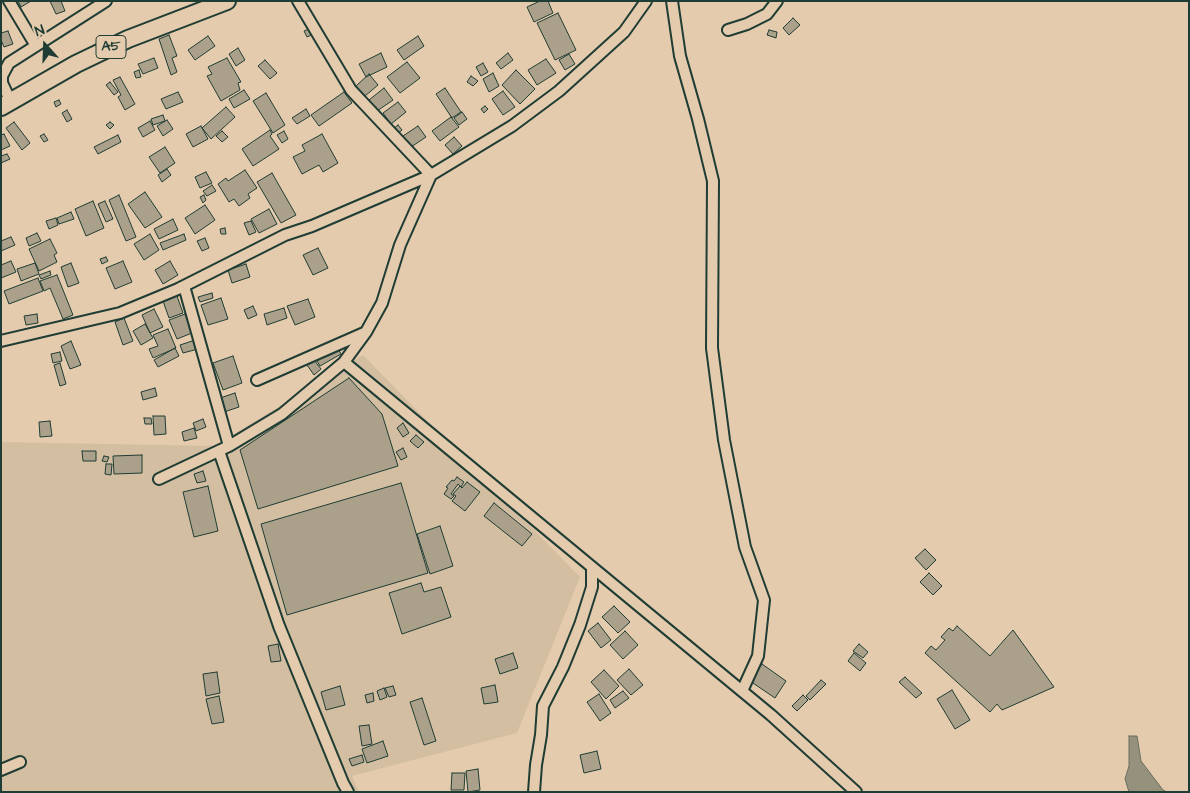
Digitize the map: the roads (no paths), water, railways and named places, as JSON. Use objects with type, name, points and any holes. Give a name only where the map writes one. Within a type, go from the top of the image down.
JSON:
[{"type":"main road","name":"A5","points":[[6,104],[76,64],[128,39],[227,1]]},
{"type":"street","points":[[9,1],[36,46]]},
{"type":"street","points":[[6,104],[2,76],[9,64],[106,1]]},
{"type":"street","points":[[298,1],[351,90],[431,175]]},
{"type":"street","points":[[1,341],[120,313],[184,286],[285,236],[431,175],[512,126],[559,90],[624,32],[646,1]]},
{"type":"street","points":[[672,1],[680,56],[713,182],[712,348],[724,440],[745,547],[764,600],[758,656],[742,691]]},
{"type":"street","points":[[728,30],[747,24],[767,14],[777,1]]},
{"type":"street","points":[[159,479],[229,446],[282,414],[344,362],[366,332],[382,303],[400,244],[431,175]]},
{"type":"street","points":[[184,286],[229,446]]},
{"type":"street","points":[[257,380],[366,332]]},
{"type":"street","points":[[344,362],[742,691],[856,792]]},
{"type":"street","points":[[218,451],[278,626],[348,792]]},
{"type":"street","points":[[534,792],[543,706],[564,667],[580,625],[592,587],[592,567]]},
{"type":"street","points":[[1,770],[20,762]]}]
